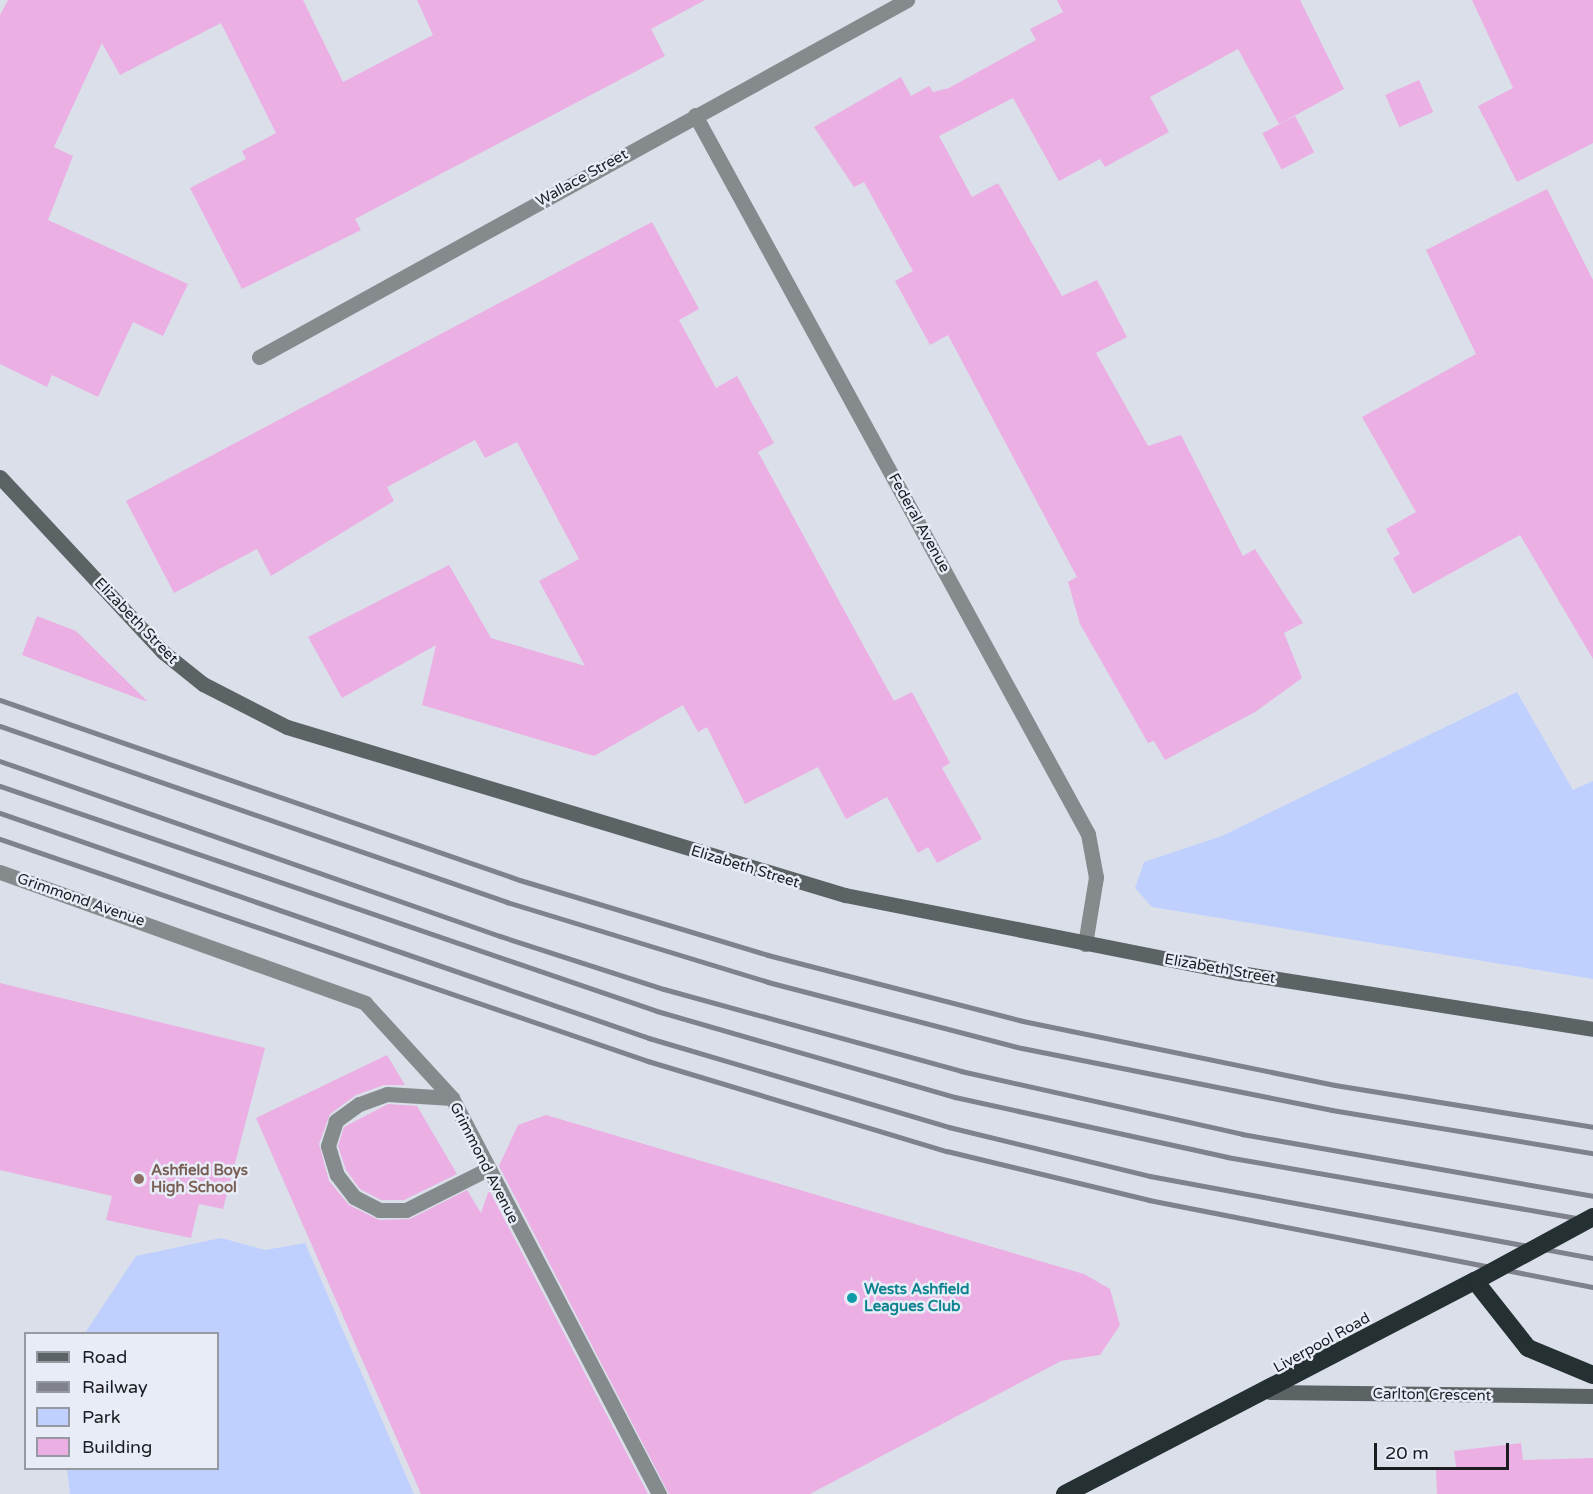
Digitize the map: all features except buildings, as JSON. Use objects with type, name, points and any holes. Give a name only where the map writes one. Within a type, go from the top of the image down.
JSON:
[{"type":"highway","name":"Liverpool Road","points":[[1065,1494],[1270,1392],[1593,1217]]},
{"type":"highway","points":[[1475,1281],[1528,1348],[1593,1375]]},
{"type":"main road","name":"Elizabeth Street","points":[[0,477],[163,652],[243,708],[287,727],[774,878],[1085,944],[1593,1029]]},
{"type":"main road","name":"Carlton Crescent","points":[[1270,1392],[1593,1396]]},
{"type":"street","name":"Wallace Street","points":[[259,357],[907,0]]},
{"type":"street","name":"Federal Avenue","points":[[695,115],[1088,834],[1096,877],[1085,944]]},
{"type":"street","name":"Grimmond Avenue","points":[[0,872],[365,1003],[452,1098],[486,1170],[659,1494]]},
{"type":"street","points":[[452,1098],[387,1094],[359,1104],[336,1121],[328,1146],[337,1174],[354,1197],[379,1210],[406,1210],[486,1170]]},
{"type":"green space","points":[[1517,692],[1573,790],[1593,781],[1593,979],[1152,907],[1135,888],[1144,862],[1222,836]]},
{"type":"green space","points":[[221,1238],[265,1250],[305,1243],[414,1494],[70,1494],[67,1470],[219,1470],[219,1332],[86,1332],[136,1256]]},
{"type":"railway","points":[[0,700],[520,880],[768,955],[1023,1021],[1335,1085],[1593,1127]]},
{"type":"railway","points":[[0,726],[507,902],[768,982],[1022,1048],[1332,1110],[1593,1153]]},
{"type":"railway","points":[[0,761],[500,936],[664,989],[961,1071],[1242,1134],[1593,1196]]},
{"type":"railway","points":[[0,786],[657,1011],[955,1097],[1227,1157],[1593,1221]]},
{"type":"railway","points":[[0,813],[649,1038],[949,1127],[1150,1176],[1593,1258]]},
{"type":"railway","points":[[0,839],[648,1061],[947,1151],[1149,1200],[1593,1287]]},
{"type":"place","name":"Ashfield Boys High School","points":[[139,1179]]},
{"type":"place","name":"Wests Ashfield Leagues Club","points":[[852,1298]]}]
